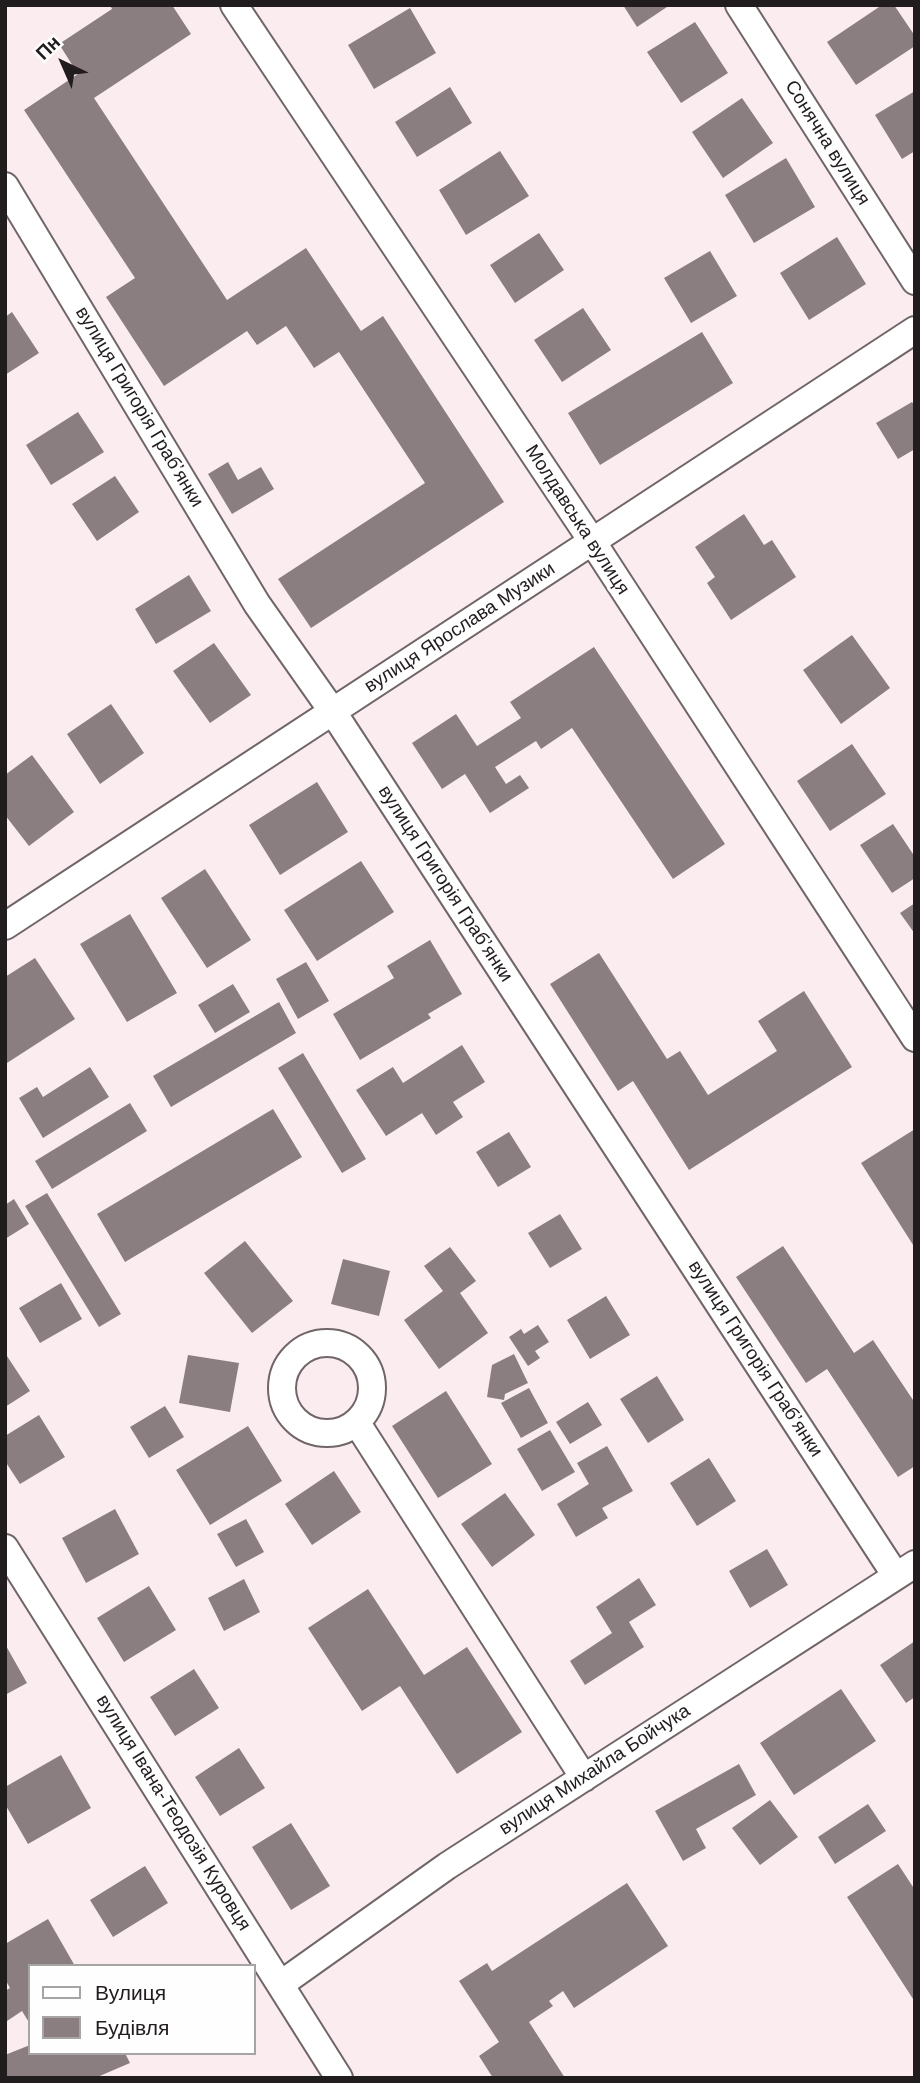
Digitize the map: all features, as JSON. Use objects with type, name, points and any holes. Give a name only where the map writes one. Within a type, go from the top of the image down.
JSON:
[{"type":"street","name":"Молдавська вулиця","points":[[234,5],[592,541],[915,1038]]},
{"type":"street","name":"Сонячна вулиця","points":[[739,5],[915,281]]},
{"type":"street","name":"вулиця Григорія Грабʼянки","points":[[5,186],[257,604],[333,712],[905,1570]]},
{"type":"street","name":"вулиця Ярослава Музики","points":[[5,926],[915,330]]},
{"type":"street","points":[[357,1423],[584,1778]]},
{"type":"street","name":"вулиця Івана-Теодозія Куровця","points":[[5,1548],[339,2078]]},
{"type":"street","name":"вулиця Михайла Бойчука","points":[[281,1984],[447,1866],[905,1570]]},
{"type":"building","points":[[110,5],[172,5],[191,34],[94,98],[227,300],[306,248],[361,331],[383,316],[504,502],[311,628],[278,579],[425,483],[339,352],[314,368],[286,326],[257,345],[247,331],[164,386],[106,297],[135,278],[24,110],[78,74],[59,44],[112,9]]},
{"type":"building","points":[[623,5],[670,5],[637,27]]},
{"type":"building","points":[[882,5],[894,5],[915,36],[915,46],[856,85],[827,42]]},
{"type":"building","points":[[410,8],[436,53],[374,89],[348,45]]},
{"type":"building","points":[[695,22],[728,73],[681,103],[647,52]]},
{"type":"building","points":[[450,87],[472,123],[417,157],[395,122]]},
{"type":"building","points":[[915,91],[915,151],[902,159],[875,115]]},
{"type":"building","points":[[742,98],[773,143],[723,178],[692,132]]},
{"type":"building","points":[[500,151],[529,196],[466,235],[439,190]]},
{"type":"building","points":[[786,158],[815,207],[754,243],[725,195]]},
{"type":"building","points":[[539,233],[564,270],[515,303],[490,265]]},
{"type":"building","points":[[837,237],[866,284],[809,320],[780,273]]},
{"type":"building","points":[[710,251],[737,296],[691,323],[664,278]]},
{"type":"building","points":[[583,308],[611,350],[562,382],[534,340]]},
{"type":"building","points":[[12,312],[39,353],[5,375],[5,317]]},
{"type":"building","points":[[702,332],[733,383],[600,465],[568,413]]},
{"type":"building","points":[[912,402],[915,406],[915,449],[898,459],[876,423]]},
{"type":"building","points":[[78,412],[104,452],[51,485],[26,445]]},
{"type":"building","points":[[228,462],[238,480],[261,467],[274,489],[232,514],[208,474]]},
{"type":"building","points":[[115,476],[139,512],[97,541],[72,504]]},
{"type":"building","points":[[744,514],[764,545],[772,540],[796,577],[731,620],[707,583],[715,577],[695,547]]},
{"type":"building","points":[[189,575],[211,611],[156,644],[135,609]]},
{"type":"building","points":[[852,635],[890,688],[841,724],[803,670]]},
{"type":"building","points":[[214,643],[251,695],[210,723],[173,671]]},
{"type":"building","points":[[594,647],[725,844],[673,879],[572,728],[541,749],[536,741],[495,767],[506,784],[520,775],[529,788],[490,813],[465,774],[442,789],[412,743],[456,714],[477,746],[521,718],[510,702]]},
{"type":"building","points":[[111,704],[144,753],[100,784],[67,734]]},
{"type":"building","points":[[852,744],[886,794],[830,831],[797,781]]},
{"type":"building","points":[[32,755],[74,812],[29,846],[5,815],[5,775]]},
{"type":"building","points":[[317,782],[348,832],[280,875],[249,825]]},
{"type":"building","points":[[893,824],[915,857],[915,878],[892,893],[860,845]]},
{"type":"building","points":[[361,861],[394,912],[317,961],[284,910]]},
{"type":"building","points":[[205,869],[251,940],[207,968],[161,898]]},
{"type":"building","points":[[915,903],[915,934],[900,913]]},
{"type":"building","points":[[130,914],[177,993],[127,1022],[80,944]]},
{"type":"building","points":[[430,940],[462,994],[428,1014],[431,1018],[360,1060],[333,1014],[394,978],[387,966]]},
{"type":"building","points":[[599,953],[667,1059],[680,1051],[708,1095],[777,1051],[758,1021],[804,991],[852,1067],[689,1170],[633,1081],[618,1091],[550,984]]},
{"type":"building","points":[[35,958],[75,1019],[7,1063],[5,977]]},
{"type":"building","points":[[306,962],[329,1001],[298,1019],[276,979]]},
{"type":"building","points":[[233,984],[250,1012],[215,1033],[198,1005]]},
{"type":"building","points":[[279,1002],[296,1033],[171,1107],[153,1076]]},
{"type":"building","points":[[462,1045],[485,1082],[453,1102],[463,1117],[436,1135],[422,1113],[386,1136],[356,1090],[393,1067],[403,1083]]},
{"type":"building","points":[[303,1053],[366,1159],[342,1173],[278,1068]]},
{"type":"building","points":[[90,1067],[109,1097],[43,1138],[19,1098],[37,1087],[43,1097]]},
{"type":"building","points":[[130,1103],[147,1131],[52,1189],[35,1161]]},
{"type":"building","points":[[273,1109],[302,1157],[125,1262],[97,1214]]},
{"type":"building","points":[[915,1129],[915,1248],[861,1163]]},
{"type":"building","points":[[509,1132],[531,1167],[498,1187],[476,1152]]},
{"type":"building","points":[[47,1193],[121,1314],[99,1327],[25,1206]]},
{"type":"building","points":[[14,1199],[29,1224],[5,1239],[5,1205]]},
{"type":"building","points":[[560,1214],[582,1249],[550,1268],[528,1233]]},
{"type":"building","points":[[245,1241],[293,1301],[252,1333],[204,1273]]},
{"type":"building","points":[[783,1246],[854,1353],[873,1340],[915,1403],[915,1466],[898,1477],[827,1369],[806,1383],[736,1277]]},
{"type":"building","points":[[450,1247],[476,1281],[460,1293],[488,1333],[439,1369],[404,1320],[443,1291],[424,1266]]},
{"type":"building","points":[[343,1259],[390,1271],[379,1316],[331,1304]]},
{"type":"building","points":[[61,1283],[82,1319],[40,1343],[19,1308]]},
{"type":"building","points":[[606,1296],[630,1335],[590,1359],[567,1320]]},
{"type":"building","points":[[538,1325],[549,1342],[535,1351],[540,1358],[528,1366],[509,1337],[521,1329],[524,1334]]},
{"type":"building","points":[[5,1353],[30,1391],[5,1407]]},
{"type":"building","points":[[514,1354],[528,1383],[505,1394],[504,1400],[487,1397],[492,1365]]},
{"type":"building","points":[[188,1355],[239,1363],[230,1412],[179,1403]]},
{"type":"building","points":[[657,1376],[684,1420],[648,1443],[620,1399]]},
{"type":"building","points":[[529,1388],[548,1423],[521,1438],[501,1403]]},
{"type":"building","points":[[446,1391],[492,1464],[438,1498],[392,1426]]},
{"type":"building","points":[[588,1402],[602,1425],[570,1444],[556,1422]]},
{"type":"building","points":[[165,1406],[184,1437],[149,1458],[130,1427]]},
{"type":"building","points":[[39,1415],[65,1457],[20,1484],[5,1461],[5,1436]]},
{"type":"building","points":[[248,1426],[282,1481],[210,1525],[176,1470]]},
{"type":"building","points":[[550,1430],[575,1472],[542,1491],[517,1449]]},
{"type":"building","points":[[607,1446],[633,1491],[602,1508],[608,1518],[576,1537],[557,1504],[589,1484],[577,1463]]},
{"type":"building","points":[[709,1458],[736,1501],[697,1526],[670,1483]]},
{"type":"building","points":[[334,1471],[361,1512],[312,1545],[285,1504]]},
{"type":"building","points":[[505,1493],[535,1535],[492,1567],[461,1524]]},
{"type":"building","points":[[115,1509],[139,1554],[86,1583],[62,1538]]},
{"type":"building","points":[[246,1519],[264,1552],[236,1567],[217,1534]]},
{"type":"building","points":[[767,1549],[788,1585],[750,1608],[729,1571]]},
{"type":"building","points":[[639,1578],[656,1605],[629,1622],[644,1647],[585,1685],[570,1661],[612,1633],[596,1607]]},
{"type":"building","points":[[244,1579],[260,1612],[224,1631],[208,1598]]},
{"type":"building","points":[[149,1586],[176,1630],[124,1662],[97,1618]]},
{"type":"building","points":[[368,1589],[424,1675],[467,1647],[522,1732],[457,1774],[400,1686],[362,1711],[308,1628]]},
{"type":"building","points":[[915,1641],[915,1697],[906,1703],[880,1665]]},
{"type":"building","points":[[5,1644],[27,1683],[5,1695]]},
{"type":"building","points":[[194,1669],[219,1708],[175,1736],[150,1697]]},
{"type":"building","points":[[841,1689],[876,1741],[794,1795],[760,1743]]},
{"type":"building","points":[[239,1748],[265,1788],[220,1816],[195,1777]]},
{"type":"building","points":[[61,1755],[91,1808],[28,1844],[5,1804],[5,1787]]},
{"type":"building","points":[[739,1764],[756,1795],[696,1829],[706,1848],[683,1861],[655,1811]]},
{"type":"building","points":[[770,1800],[798,1837],[760,1865],[732,1828]]},
{"type":"building","points":[[868,1804],[886,1831],[835,1864],[818,1837]]},
{"type":"building","points":[[291,1823],[330,1886],[291,1910],[252,1847]]},
{"type":"building","points":[[898,1864],[915,1890],[915,2002],[847,1897]]},
{"type":"building","points":[[145,1866],[168,1903],[113,1937],[90,1900]]},
{"type":"building","points":[[627,1883],[668,1946],[574,2008],[563,1991],[549,2001],[553,2006],[529,2022],[565,2078],[493,2078],[479,2056],[499,2042],[459,1981],[487,1963],[492,1971]]},
{"type":"building","points":[[48,1919],[74,1964],[28,1964],[28,2021],[22,2011],[7,2021],[5,2017],[5,1991],[10,1988],[5,1979],[5,1944]]},
{"type":"building","points":[[28,2046],[28,2055],[126,2055],[130,2063],[95,2078],[5,2078],[5,2055]]}]
